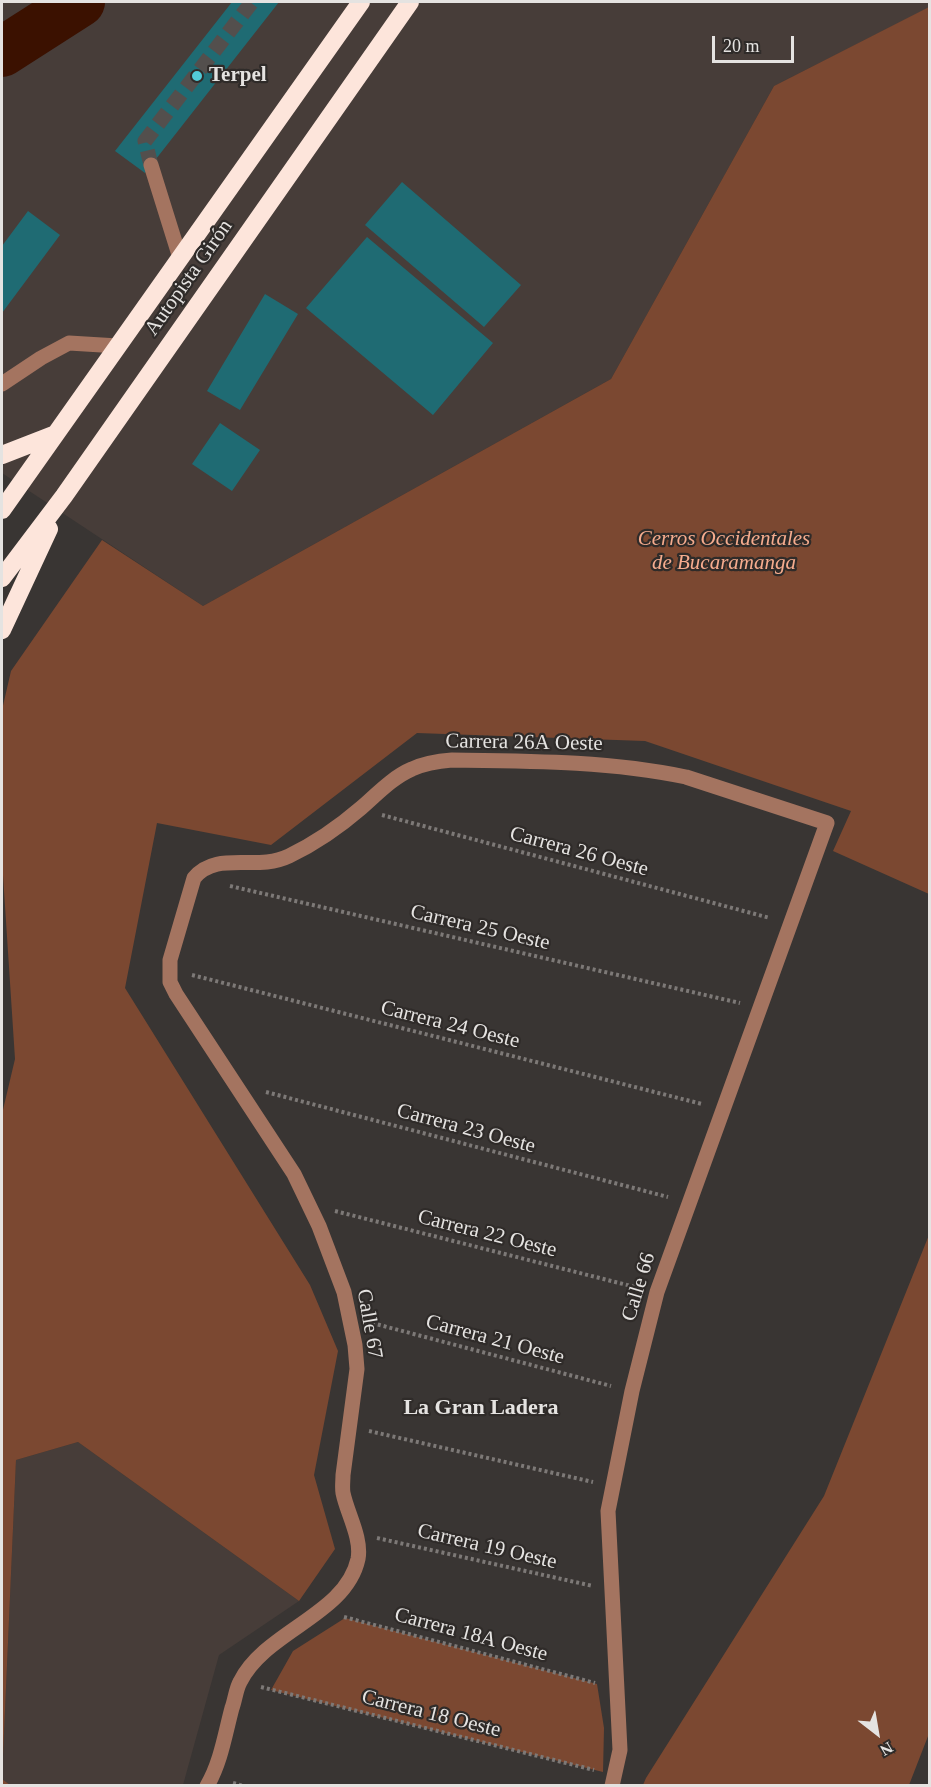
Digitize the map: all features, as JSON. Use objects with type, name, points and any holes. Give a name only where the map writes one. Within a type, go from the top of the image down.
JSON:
[{"type":"highway","name":"Autopista Girón","points":[[2,510],[361,2]]},
{"type":"highway","name":"Autopista Girón","points":[[2,578],[64,496],[410,2]]},
{"type":"highway","points":[[2,455],[56,434]]},
{"type":"highway","points":[[2,630],[64,496]]},
{"type":"street","points":[[151,165],[180,258]]},
{"type":"street","points":[[2,384],[41,358],[69,344],[118,346]]},
{"type":"street","name":"Carrera 26A Oeste","points":[[194,878],[215,863],[261,864],[288,857],[331,833],[392,781],[411,769],[432,762],[453,760],[576,762],[666,773],[686,777],[827,823]]},
{"type":"street","name":"Calle 66","points":[[614,1780],[620,1750],[608,1528],[612,1486],[632,1391],[657,1292],[827,823]]},
{"type":"street","name":"Calle 67","points":[[194,878],[170,960],[170,982],[234,1084],[294,1173],[309,1204],[344,1292],[351,1318],[357,1369],[343,1475],[343,1491],[356,1533],[358,1558],[350,1579],[340,1592],[273,1643],[251,1665],[240,1682],[217,1764],[207,1785]]},
{"type":"path","name":"Carrera 26 Oeste","points":[[359,809],[791,924]]},
{"type":"path","name":"Carrera 25 Oeste","points":[[194,878],[760,1008]]},
{"type":"path","name":"Carrera 24 Oeste","points":[[170,970],[723,1110]]},
{"type":"path","name":"Carrera 23 Oeste","points":[[234,1084],[689,1203]]},
{"type":"path","name":"Carrera 22 Oeste","points":[[309,1204],[657,1292]]},
{"type":"path","name":"Carrera 21 Oeste","points":[[351,1318],[632,1391]]},
{"type":"path","points":[[349,1426],[612,1486]]},
{"type":"path","name":"Carrera 19 Oeste","points":[[356,1533],[611,1590]]},
{"type":"path","name":"Carrera 18A Oeste","points":[[318,1611],[616,1689]]},
{"type":"path","name":"Carrera 18 Oeste","points":[[240,1682],[614,1780]]},
{"type":"shaded area","points":[[2,2],[929,2],[930,7],[774,86],[611,379],[203,606],[2,473]]},
{"type":"shaded area","points":[[78,1442],[299,1601],[219,1655],[183,1785],[10,1786],[2,1779],[16,1460]]},
{"type":"green space","name":"Cerros Occidentales de Bucaramanga","points":[[929,7],[929,894],[833,851],[851,811],[645,741],[417,733],[271,845],[157,823],[125,988],[310,1285],[338,1351],[314,1475],[335,1549],[299,1601],[78,1442],[16,1460],[2,1779],[2,1114],[15,1059],[2,860],[2,710],[11,671],[102,540],[203,606],[611,379],[774,86]]},
{"type":"green space","points":[[929,1235],[930,1731],[909,1785],[643,1785],[824,1496]]},
{"type":"green space","points":[[345,1618],[597,1684],[604,1728],[603,1772],[271,1690],[293,1651]]},
{"type":"green space","points":[[2,1779],[10,1785],[2,1785]]},
{"type":"building","name":"Terpel","points":[[232,2],[279,2],[145,173],[115,151]]},
{"type":"building","points":[[402,182],[521,285],[484,327],[365,225]]},
{"type":"building","points":[[28,211],[60,235],[2,313],[2,246]]},
{"type":"building","points":[[367,237],[493,343],[433,415],[306,308]]},
{"type":"building","points":[[265,294],[298,314],[240,410],[207,391]]},
{"type":"building","points":[[220,423],[260,450],[232,491],[192,464]]},
{"type":"waterway","points":[[2,52],[80,2]]},
{"type":"tunnel","points":[[151,165],[145,141],[252,2]]},
{"type":"place","name":"Terpel","points":[[197,76]]},
{"type":"district","name":"La Gran Ladera","points":[[481,1408]]}]
